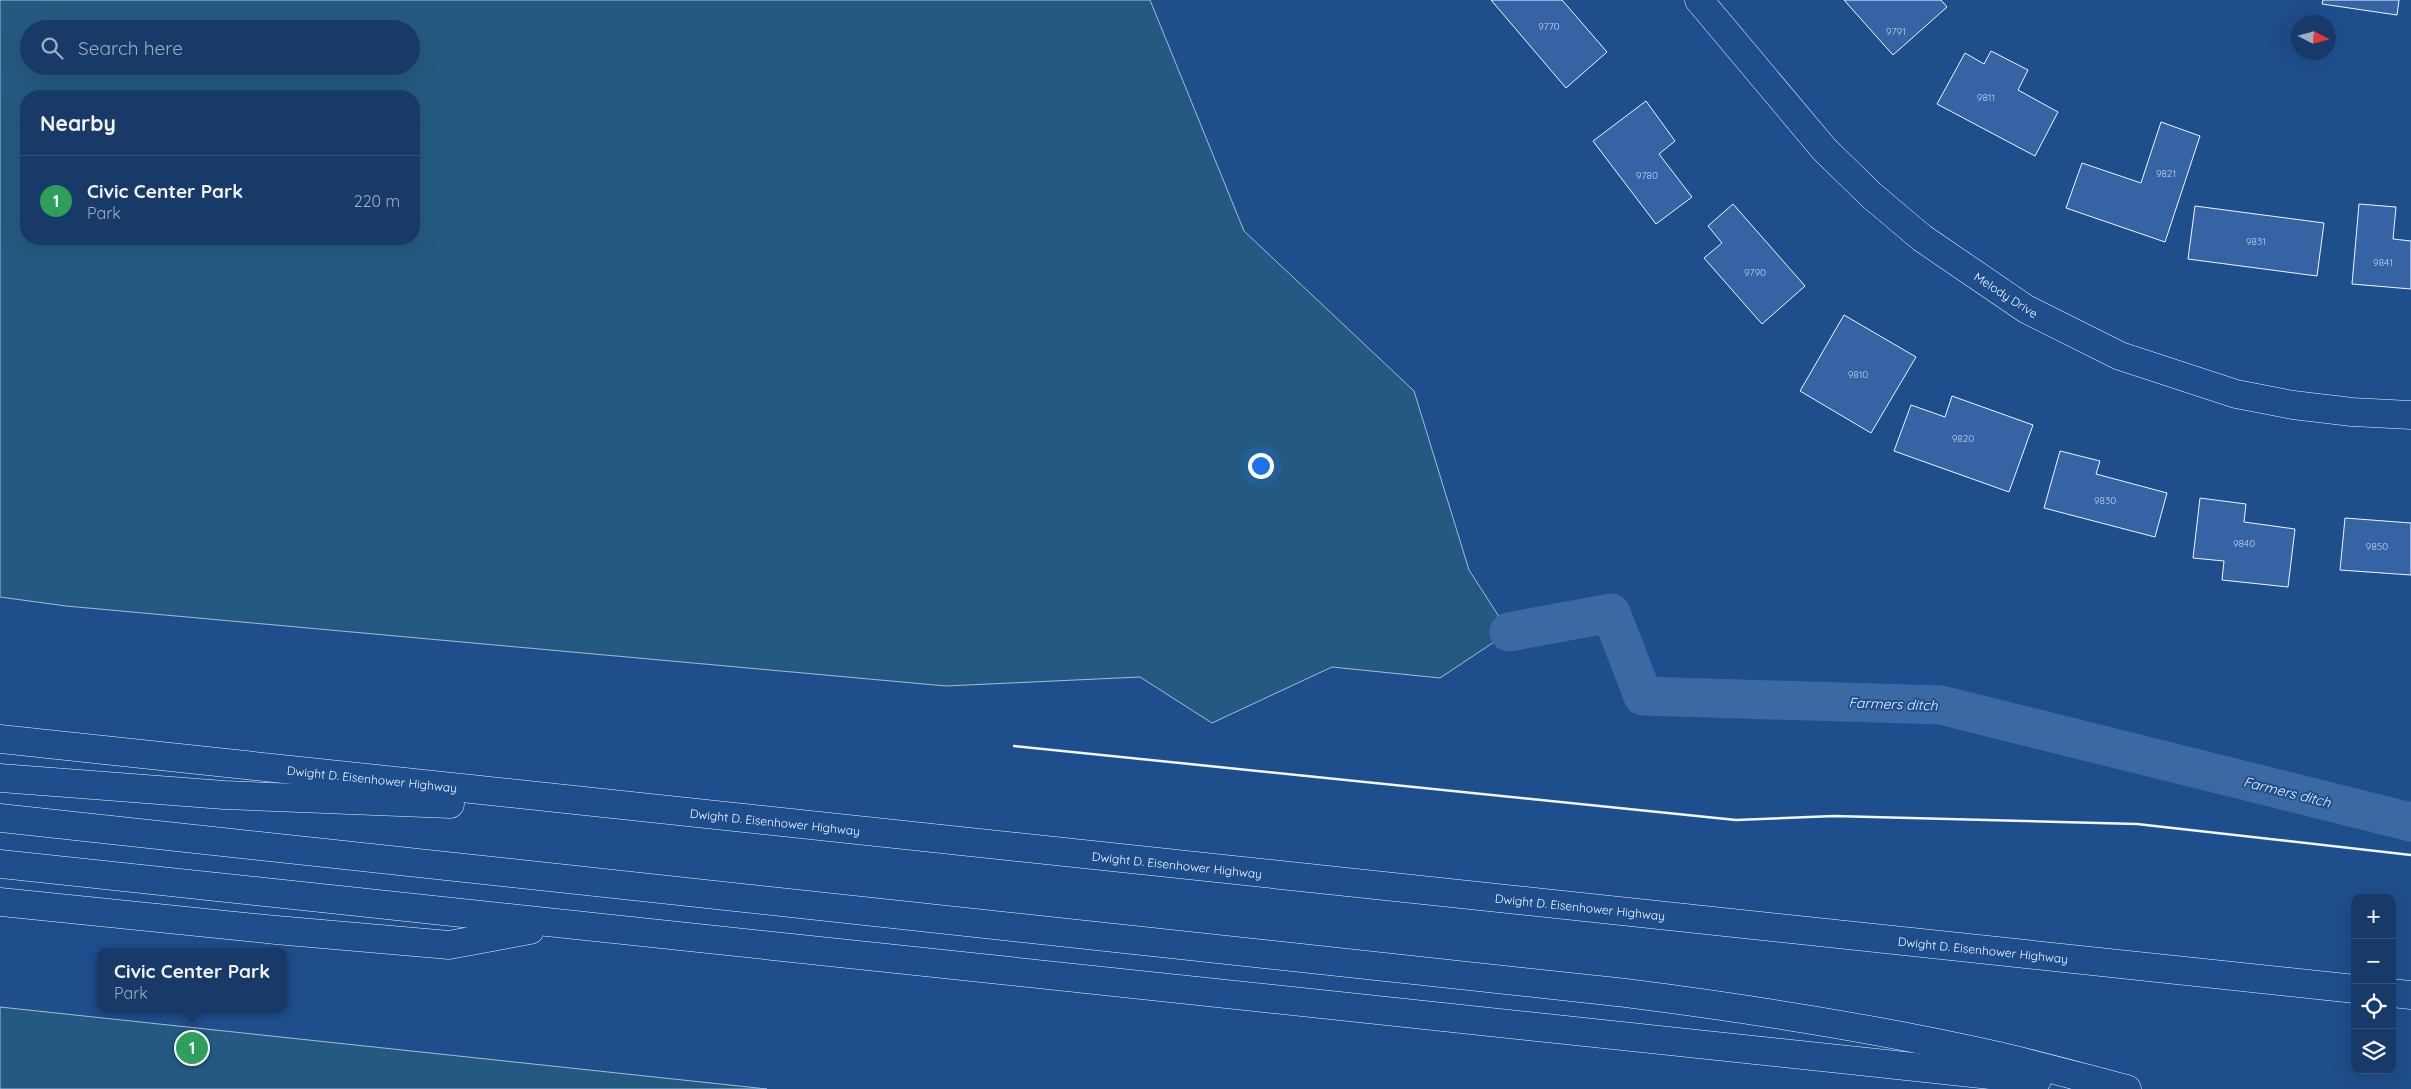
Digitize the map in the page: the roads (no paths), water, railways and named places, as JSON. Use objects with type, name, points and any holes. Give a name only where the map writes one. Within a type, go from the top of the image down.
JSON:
[{"type":"main road","name":"Melody Drive","points":[[1699,0],[1824,149],[1871,195],[1922,238],[2026,309],[2120,356],[2236,394],[2303,406],[2352,412],[2411,415]]},
{"type":"main road","name":"Dwight D. Eisenhower Highway","points":[[0,739],[2351,989]]},
{"type":"main road","points":[[0,778],[95,787],[294,798],[652,809]]},
{"type":"main road","points":[[0,818],[1626,993],[1766,1012],[1895,1035],[2000,1057],[2127,1089]]},
{"type":"main road","points":[[0,864],[560,925],[2119,1089]]},
{"type":"main road","points":[[0,902],[276,930],[449,945],[560,925]]},
{"type":"main road","points":[[2396,993],[2411,995]]},
{"type":"waterway","name":"Farmers ditch","points":[[1509,632],[1611,613],[1643,696],[1941,705],[2411,822]]},
{"type":"place","name":"Civic Center Park","points":[[192,1048]]}]
